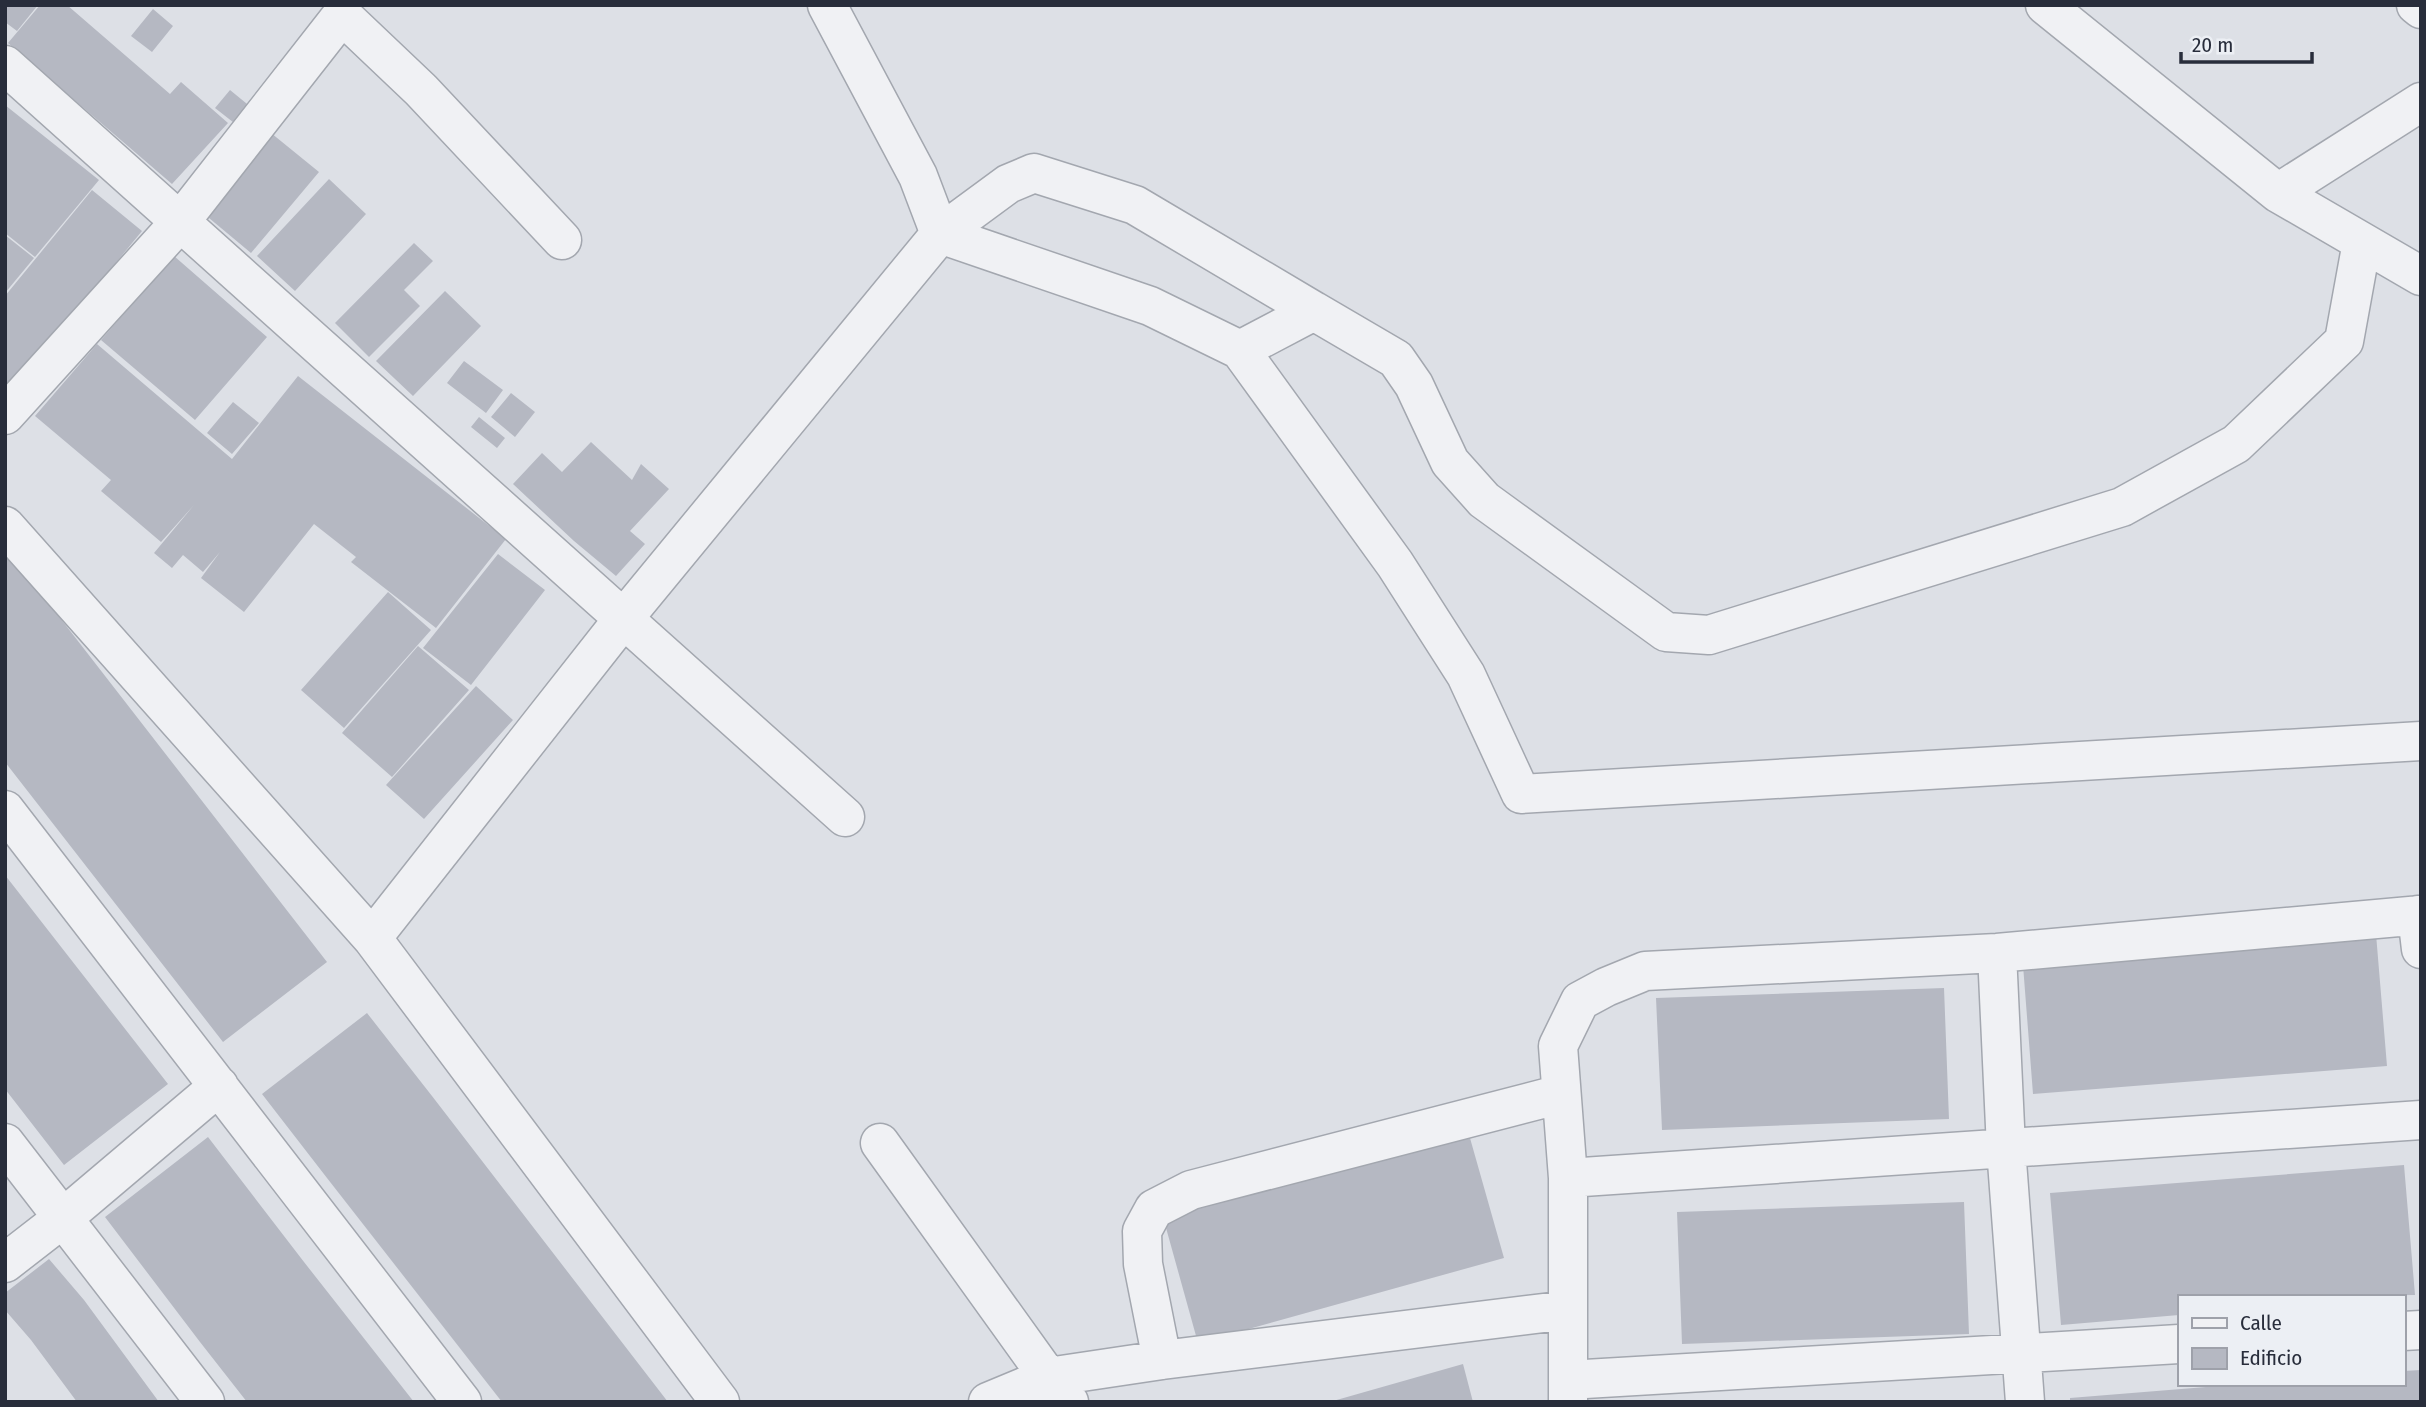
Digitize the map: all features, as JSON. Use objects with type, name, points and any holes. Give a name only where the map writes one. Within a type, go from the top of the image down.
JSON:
[{"type":"street","points":[[827,5],[919,176],[940,234]]},
{"type":"street","points":[[2045,5],[2278,194],[2421,276]]},
{"type":"street","points":[[2416,5],[2421,9]]},
{"type":"street","points":[[5,415],[180,222],[337,10],[421,90],[562,240]]},
{"type":"street","points":[[5,65],[845,817]]},
{"type":"street","points":[[2278,194],[2421,102]]},
{"type":"street","points":[[372,938],[624,618],[940,234],[1008,184],[1034,173],[1135,205],[1396,359],[1414,385],[1450,462],[1484,500],[1667,632],[1709,635],[2122,507],[2236,444],[2344,341],[2362,242]]},
{"type":"street","points":[[940,234],[1150,306],[1240,350],[1395,564],[1466,675],[1521,794],[2421,741]]},
{"type":"street","points":[[1240,350],[1314,311]]},
{"type":"street","points":[[5,526],[372,938],[720,1402]]},
{"type":"street","points":[[5,810],[462,1402]]},
{"type":"street","points":[[2178,1344],[2021,1353],[1568,1391],[1568,1178],[1558,1046],[1580,1001],[1645,971],[1997,953],[2420,926]]},
{"type":"street","points":[[1997,953],[2006,1148],[2025,1402]]},
{"type":"street","points":[[5,1262],[63,1218],[219,1086]]},
{"type":"street","points":[[1162,1360],[1143,1264],[1142,1231],[1154,1209],[1191,1190],[1562,1094]]},
{"type":"street","points":[[1568,1178],[2421,1120]]},
{"type":"street","points":[[5,1143],[205,1402]]},
{"type":"street","points":[[880,1143],[1058,1390]]},
{"type":"street","points":[[988,1402],[1058,1390],[1162,1360],[1568,1310]]},
{"type":"building","points":[[5,5],[38,5],[17,31],[5,22]]},
{"type":"building","points":[[40,5],[67,5],[170,94],[181,82],[228,123],[172,184],[8,43]]},
{"type":"building","points":[[153,9],[173,26],[152,52],[131,36]]},
{"type":"building","points":[[230,90],[252,108],[238,126],[215,108]]},
{"type":"building","points":[[5,105],[99,180],[35,257],[5,233]]},
{"type":"building","points":[[271,133],[319,172],[251,253],[203,213]]},
{"type":"building","points":[[329,179],[366,214],[295,291],[257,256]]},
{"type":"building","points":[[92,190],[142,231],[12,389],[5,384],[5,296]]},
{"type":"building","points":[[5,235],[34,258],[5,293]]},
{"type":"building","points":[[414,243],[433,261],[404,290],[420,306],[369,357],[335,323]]},
{"type":"building","points":[[174,256],[267,337],[195,420],[101,340]]},
{"type":"building","points":[[445,291],[481,326],[413,396],[376,361]]},
{"type":"building","points":[[97,344],[232,459],[298,376],[506,539],[436,628],[351,562],[356,557],[314,524],[244,612],[201,578],[220,552],[203,572],[183,555],[172,568],[154,553],[194,505],[161,542],[101,491],[111,480],[35,416]]},
{"type":"building","points":[[464,361],[503,390],[486,413],[447,383]]},
{"type":"building","points":[[511,393],[535,412],[515,437],[491,417]]},
{"type":"building","points":[[233,402],[259,423],[232,454],[207,433]]},
{"type":"building","points":[[479,417],[505,438],[497,448],[471,427]]},
{"type":"building","points":[[591,442],[632,480],[641,464],[669,489],[630,531],[645,544],[616,576],[513,484],[542,453],[562,472]]},
{"type":"building","points":[[5,547],[327,962],[223,1042],[5,762]]},
{"type":"building","points":[[498,554],[545,590],[471,685],[423,648]]},
{"type":"building","points":[[388,592],[431,630],[344,728],[301,690]]},
{"type":"building","points":[[418,646],[469,690],[392,777],[342,733]]},
{"type":"building","points":[[476,686],[513,720],[424,819],[386,785]]},
{"type":"building","points":[[5,875],[168,1084],[64,1165],[5,1089]]},
{"type":"building","points":[[2376,934],[2387,1066],[2033,1094],[2023,965]]},
{"type":"building","points":[[1944,988],[1949,1119],[1662,1130],[1656,998]]},
{"type":"building","points":[[367,1013],[668,1402],[502,1402],[262,1094]]},
{"type":"building","points":[[1468,1131],[1504,1258],[1198,1343],[1163,1217]]},
{"type":"building","points":[[208,1137],[414,1402],[247,1402],[200,1342],[105,1217]]},
{"type":"building","points":[[2404,1165],[2415,1295],[2178,1295],[2178,1315],[2061,1325],[2050,1193]]},
{"type":"building","points":[[1964,1202],[1969,1334],[1682,1344],[1677,1212]]},
{"type":"building","points":[[49,1259],[84,1300],[159,1402],[77,1402],[5,1310],[5,1293]]},
{"type":"building","points":[[1463,1364],[1473,1402],[1333,1402],[1333,1401]]},
{"type":"building","points":[[2421,1370],[2421,1402],[2070,1402],[2070,1398],[2218,1386],[2405,1386],[2405,1371]]}]
